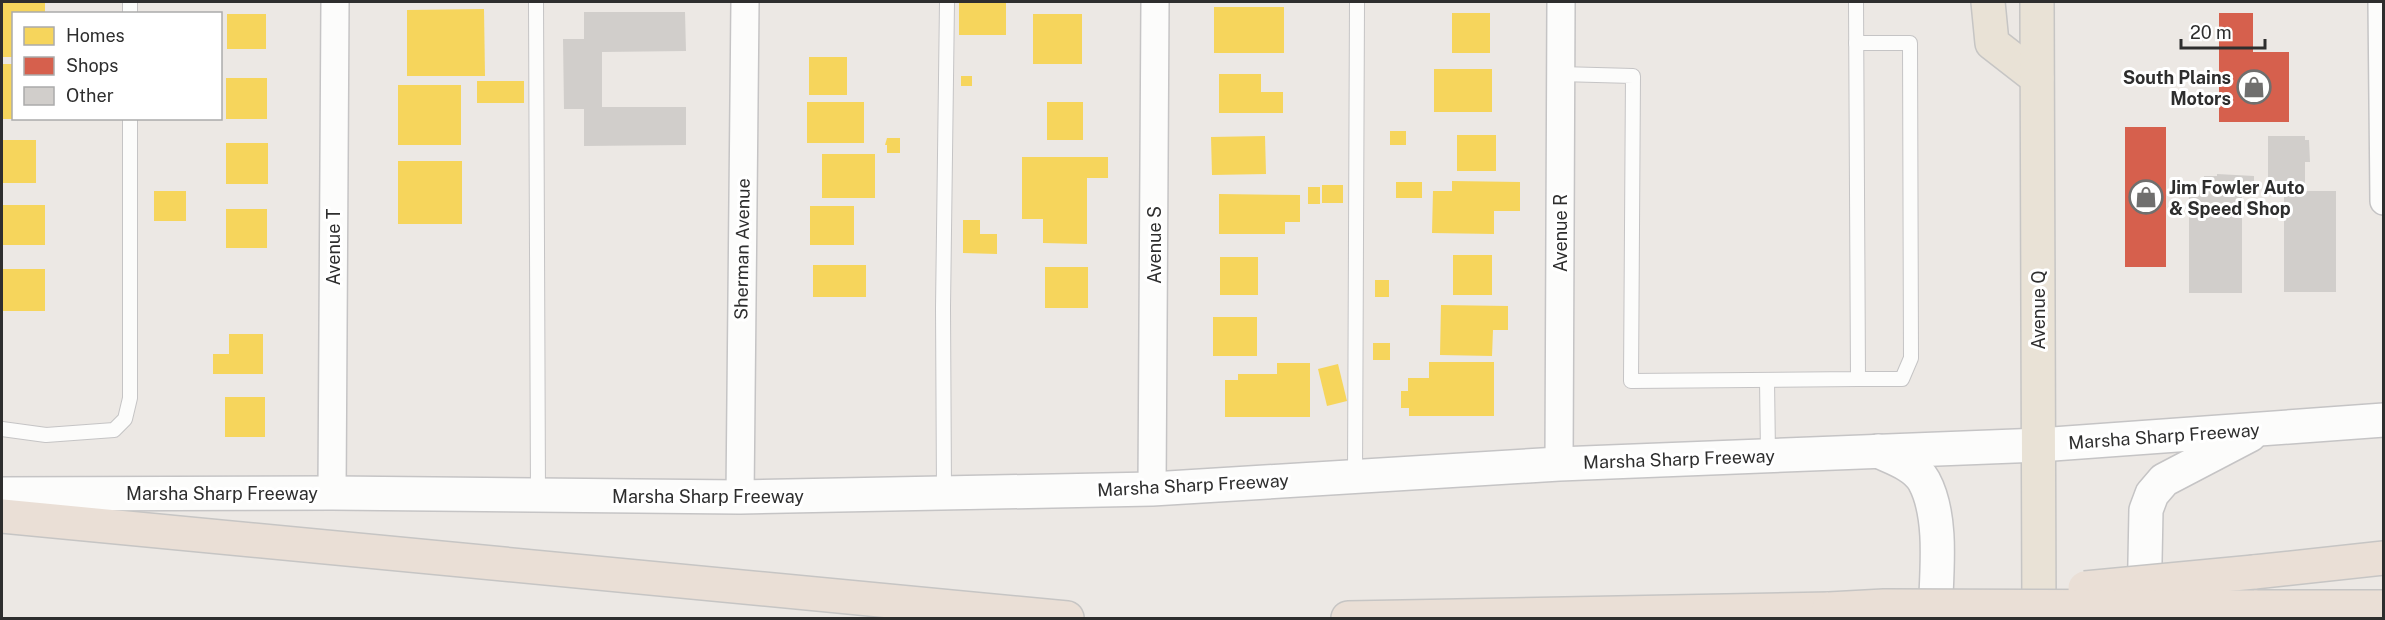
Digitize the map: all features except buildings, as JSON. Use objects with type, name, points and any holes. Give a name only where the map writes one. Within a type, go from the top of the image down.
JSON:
[{"type":"highway","points":[[1988,2],[1992,43],[2037,78]]},
{"type":"highway","name":"Avenue Q","points":[[2037,2],[2038,618]]},
{"type":"highway","points":[[2,516],[1067,618]]},
{"type":"highway","points":[[1348,618],[1884,606],[2384,558]]},
{"type":"highway","points":[[1884,606],[2384,607]]},
{"type":"main road","name":"Marsha Sharp Freeway","points":[[2,494],[332,493],[740,497],[1152,489],[1558,464],[2039,445],[2384,420]]},
{"type":"main road","points":[[2143,618],[2146,510],[2152,494],[2164,480],[2262,429]]},
{"type":"main road","points":[[1878,451],[1906,464],[1923,480],[1932,505],[1936,528],[1935,618]]},
{"type":"street","name":"Avenue T","points":[[332,493],[335,2]]},
{"type":"street","name":"Sherman Avenue","points":[[740,497],[745,2]]},
{"type":"street","name":"Avenue S","points":[[1152,489],[1155,2]]},
{"type":"street","name":"Avenue R","points":[[1558,464],[1561,2]]},
{"type":"street","points":[[2382,2],[2384,201]]},
{"type":"lane","points":[[536,2],[538,495]]},
{"type":"lane","points":[[944,493],[943,308],[947,2]]},
{"type":"lane","points":[[1355,476],[1357,2]]},
{"type":"lane","points":[[1856,2],[1858,379]]},
{"type":"lane","points":[[1560,74],[1633,76],[1631,381],[1902,379],[1911,358],[1910,43],[1856,43]]},
{"type":"lane","points":[[2,429],[46,435],[114,430],[125,419],[130,398],[130,120]]},
{"type":"lane","points":[[1767,380],[1768,455]]},
{"type":"place","name":"South Plains Motors","points":[[2254,87]]},
{"type":"place","name":"Jim Fowler Auto & Speed Shop","points":[[2146,197]]}]
